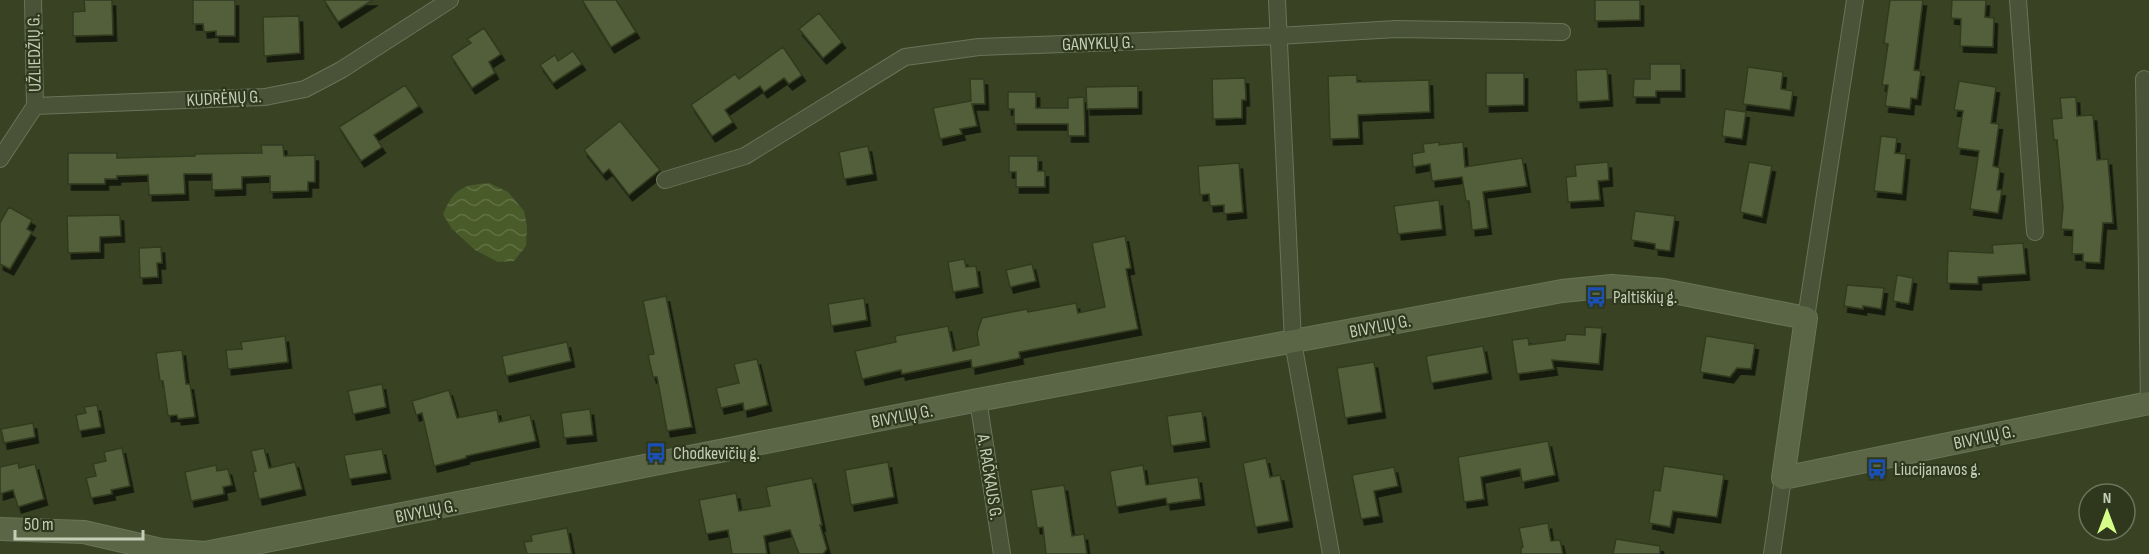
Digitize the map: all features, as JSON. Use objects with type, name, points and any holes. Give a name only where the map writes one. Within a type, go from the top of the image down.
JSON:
[{"type":"street","name":"UŽLIEDŽIŲ G.","points":[[33,0],[35,106]]},
{"type":"street","name":"KUDRĖNŲ G.","points":[[35,106],[265,97],[304,88],[341,70],[450,0]]},
{"type":"street","points":[[1277,0],[1293,342],[1331,554]]},
{"type":"street","points":[[1772,554],[1855,0]]},
{"type":"street","points":[[2018,0],[2035,232]]},
{"type":"street","name":"GANYKLŲ G.","points":[[665,180],[745,156],[905,57],[979,47],[1278,36],[1396,29],[1562,32]]},
{"type":"street","points":[[2144,79],[2149,403]]},
{"type":"street","points":[[0,159],[35,106]]},
{"type":"street","name":"BIVYLIŲ G.","points":[[0,529],[84,532],[162,552],[205,553],[226,550],[978,400],[1562,291],[1612,286],[1663,290],[1806,318]]},
{"type":"street","name":"A. RAČKAUS G.","points":[[978,400],[1002,554]]},
{"type":"street","name":"BIVYLIŲ G.","points":[[1783,478],[2149,403]]},
{"type":"water","points":[[489,183],[508,192],[524,211],[527,227],[526,246],[514,261],[498,262],[475,250],[452,229],[443,214],[451,198],[460,190],[472,185]]},
{"type":"building","points":[[84,0],[112,0],[113,35],[73,36],[73,12],[85,11]]},
{"type":"building","points":[[193,0],[235,0],[235,36],[216,36],[216,31],[204,32],[203,24],[193,24]]},
{"type":"building","points":[[324,0],[373,0],[338,22]]},
{"type":"building","points":[[582,0],[616,0],[636,32],[611,47]]},
{"type":"building","points":[[1595,0],[1640,0],[1640,20],[1595,21]]},
{"type":"building","points":[[1890,0],[1923,0],[1914,70],[1921,71],[1917,99],[1911,98],[1910,109],[1885,106],[1888,85],[1882,85],[1888,44],[1884,43]]},
{"type":"building","points":[[1952,0],[1986,0],[1985,17],[1994,18],[1993,47],[1960,46],[1961,19],[1951,18]]},
{"type":"building","points":[[819,13],[842,42],[823,58],[799,29]]},
{"type":"building","points":[[299,16],[300,53],[264,56],[263,17]]},
{"type":"building","points":[[484,28],[501,54],[489,62],[495,73],[472,88],[451,56],[471,43],[467,39]]},
{"type":"building","points":[[783,47],[802,75],[789,84],[784,78],[764,92],[760,86],[725,110],[733,122],[712,136],[691,105],[735,74],[739,79]]},
{"type":"building","points":[[573,51],[582,64],[553,83],[540,65],[555,55],[558,61]]},
{"type":"building","points":[[1650,64],[1681,64],[1681,91],[1656,91],[1656,97],[1633,97],[1634,79],[1650,79]]},
{"type":"building","points":[[1748,67],[1783,72],[1781,89],[1793,91],[1790,110],[1743,104]]},
{"type":"building","points":[[1607,69],[1609,100],[1577,102],[1576,70]]},
{"type":"building","points":[[1486,73],[1524,73],[1524,105],[1486,106]]},
{"type":"building","points":[[1357,75],[1357,82],[1429,80],[1430,112],[1358,115],[1359,138],[1330,139],[1328,76]]},
{"type":"building","points":[[1245,78],[1246,100],[1242,100],[1242,118],[1213,119],[1212,79]]},
{"type":"building","points":[[970,79],[984,79],[985,104],[972,104],[977,126],[960,129],[962,134],[940,139],[933,108],[971,101]]},
{"type":"building","points":[[1959,81],[1996,87],[1991,123],[1999,124],[1993,166],[2000,168],[1997,190],[2002,190],[1998,213],[1970,209],[1979,151],[1957,148],[1963,111],[1954,110]]},
{"type":"building","points":[[405,85],[419,106],[374,135],[382,147],[361,161],[339,127]]},
{"type":"building","points":[[1138,86],[1138,108],[1087,109],[1086,87]]},
{"type":"building","points":[[1008,92],[1036,92],[1036,108],[1068,108],[1068,98],[1084,97],[1085,136],[1068,136],[1068,124],[1014,124],[1014,109],[1008,109]]},
{"type":"building","points":[[2076,97],[2077,116],[2093,115],[2097,160],[2108,159],[2113,223],[2103,223],[2100,263],[2083,262],[2083,254],[2072,254],[2073,230],[2061,229],[2063,207],[2057,140],[2054,140],[2052,119],[2062,118],[2060,98]]},
{"type":"building","points":[[1725,109],[1746,112],[1742,139],[1722,136]]},
{"type":"building","points":[[620,121],[660,170],[629,195],[609,169],[603,174],[584,150]]},
{"type":"building","points":[[1881,136],[1897,138],[1895,153],[1906,154],[1902,194],[1874,191]]},
{"type":"building","points":[[1439,142],[1439,145],[1463,142],[1465,167],[1522,158],[1527,186],[1483,192],[1488,228],[1472,230],[1469,201],[1466,201],[1462,177],[1432,181],[1430,164],[1413,167],[1412,154],[1424,152],[1423,144]]},
{"type":"building","points":[[261,145],[283,145],[284,156],[315,155],[315,182],[308,182],[308,191],[270,192],[270,176],[242,177],[242,189],[212,190],[212,174],[184,174],[185,194],[149,195],[148,175],[117,176],[117,179],[105,179],[105,184],[68,184],[68,153],[117,153],[117,158],[195,156],[195,154],[262,153]]},
{"type":"building","points":[[868,146],[873,174],[844,179],[839,152]]},
{"type":"building","points":[[1009,156],[1038,156],[1038,171],[1045,171],[1045,187],[1016,187],[1016,172],[1009,172]]},
{"type":"building","points":[[1608,162],[1609,180],[1598,181],[1600,200],[1568,202],[1566,177],[1576,176],[1575,165]]},
{"type":"building","points":[[1749,162],[1772,166],[1762,217],[1740,212]]},
{"type":"building","points":[[1239,163],[1243,212],[1224,214],[1224,205],[1210,206],[1209,194],[1200,195],[1198,166]]},
{"type":"building","points":[[1439,200],[1442,229],[1398,234],[1394,206]]},
{"type":"building","points":[[9,207],[32,220],[27,229],[32,232],[10,269],[0,264],[0,223]]},
{"type":"building","points":[[1635,211],[1675,216],[1670,251],[1655,249],[1655,244],[1631,240]]},
{"type":"building","points":[[120,215],[121,236],[100,237],[100,252],[68,253],[67,216]]},
{"type":"building","points":[[1125,236],[1131,268],[1126,269],[1138,329],[1019,352],[1020,358],[972,368],[971,360],[902,374],[901,370],[862,379],[855,351],[896,342],[895,336],[948,326],[953,351],[979,345],[977,333],[982,318],[1076,303],[1078,313],[1105,307],[1092,243]]},
{"type":"building","points":[[2023,243],[2026,274],[1978,277],[1978,284],[1947,283],[1948,251],[1993,253],[1992,245]]},
{"type":"building","points":[[161,247],[162,263],[157,263],[158,277],[140,278],[139,248]]},
{"type":"building","points":[[964,259],[966,267],[976,266],[979,287],[953,292],[948,262]]},
{"type":"building","points":[[1032,264],[1036,281],[1010,287],[1006,270]]},
{"type":"building","points":[[1897,275],[1913,278],[1909,304],[1893,301]]},
{"type":"building","points":[[1847,285],[1884,288],[1881,309],[1844,306]]},
{"type":"building","points":[[666,296],[692,427],[667,431],[657,377],[653,377],[648,355],[654,354],[643,301]]},
{"type":"building","points":[[864,298],[867,320],[831,326],[828,304]]},
{"type":"building","points":[[1585,327],[1602,328],[1599,364],[1552,360],[1554,369],[1517,374],[1512,340],[1528,338],[1529,345],[1565,340],[1566,334],[1585,335]]},
{"type":"building","points":[[285,336],[288,362],[228,369],[226,350],[242,349],[241,342]]},
{"type":"building","points":[[1706,336],[1755,344],[1751,369],[1737,368],[1730,377],[1700,372]]},
{"type":"building","points":[[567,342],[571,361],[506,376],[502,356]]},
{"type":"building","points":[[1483,346],[1488,373],[1431,383],[1426,356]]},
{"type":"building","points":[[182,350],[186,384],[190,384],[195,417],[178,419],[177,415],[168,416],[156,353]]},
{"type":"building","points":[[757,359],[768,405],[744,411],[743,403],[721,408],[716,388],[739,383],[734,364]]},
{"type":"building","points":[[1374,362],[1382,412],[1345,418],[1337,368]]},
{"type":"building","points":[[382,384],[386,407],[353,414],[348,391]]},
{"type":"building","points":[[449,390],[457,418],[497,410],[499,422],[530,415],[536,441],[466,456],[466,458],[434,466],[422,413],[416,415],[412,401]]},
{"type":"building","points":[[97,405],[101,427],[79,431],[76,415],[86,413],[84,407]]},
{"type":"building","points":[[590,409],[593,435],[564,438],[561,413]]},
{"type":"building","points":[[1202,411],[1206,441],[1171,446],[1167,416]]},
{"type":"building","points":[[33,423],[35,437],[4,443],[1,429]]},
{"type":"building","points":[[1548,441],[1555,475],[1522,482],[1520,469],[1481,477],[1484,499],[1464,502],[1458,457]]},
{"type":"building","points":[[122,448],[130,486],[111,490],[112,494],[91,498],[86,478],[96,476],[93,464],[106,461],[104,452]]},
{"type":"building","points":[[264,448],[269,468],[295,462],[302,489],[259,499],[251,451]]},
{"type":"building","points":[[382,449],[387,473],[349,479],[344,455]]},
{"type":"building","points":[[1266,458],[1270,477],[1280,475],[1289,521],[1255,527],[1243,463]]},
{"type":"building","points":[[888,462],[894,497],[851,505],[845,470]]},
{"type":"building","points":[[18,463],[19,468],[35,464],[44,499],[18,507],[13,490],[0,494],[0,467]]},
{"type":"building","points":[[216,465],[217,471],[228,469],[232,485],[223,487],[224,494],[191,501],[185,472]]},
{"type":"building","points":[[1143,465],[1146,485],[1198,477],[1201,499],[1167,504],[1166,498],[1116,507],[1110,471]]},
{"type":"building","points":[[1664,466],[1724,475],[1717,517],[1673,511],[1670,527],[1649,523],[1654,490],[1660,491]]},
{"type":"building","points":[[1394,467],[1398,486],[1374,491],[1379,516],[1361,519],[1352,475]]},
{"type":"building","points":[[812,478],[822,525],[820,525],[827,549],[823,554],[799,554],[790,530],[764,536],[767,554],[732,554],[728,530],[706,534],[699,500],[736,493],[739,511],[770,506],[766,487]]},
{"type":"building","points":[[1064,485],[1072,536],[1084,534],[1087,554],[1046,554],[1043,527],[1037,528],[1031,490]]},
{"type":"building","points":[[1548,523],[1551,541],[1560,540],[1563,554],[1521,554],[1523,547],[1519,528]]},
{"type":"building","points":[[567,528],[572,554],[527,554],[524,542],[532,541],[531,535]]},
{"type":"building","points":[[1616,539],[1660,546],[1660,554],[1613,554]]},
{"type":"place","name":"Paltiškių g.","points":[[1596,297]]},
{"type":"place","name":"Chodkevičių g.","points":[[656,453]]},
{"type":"place","name":"Liucijanavos g.","points":[[1877,469]]}]
